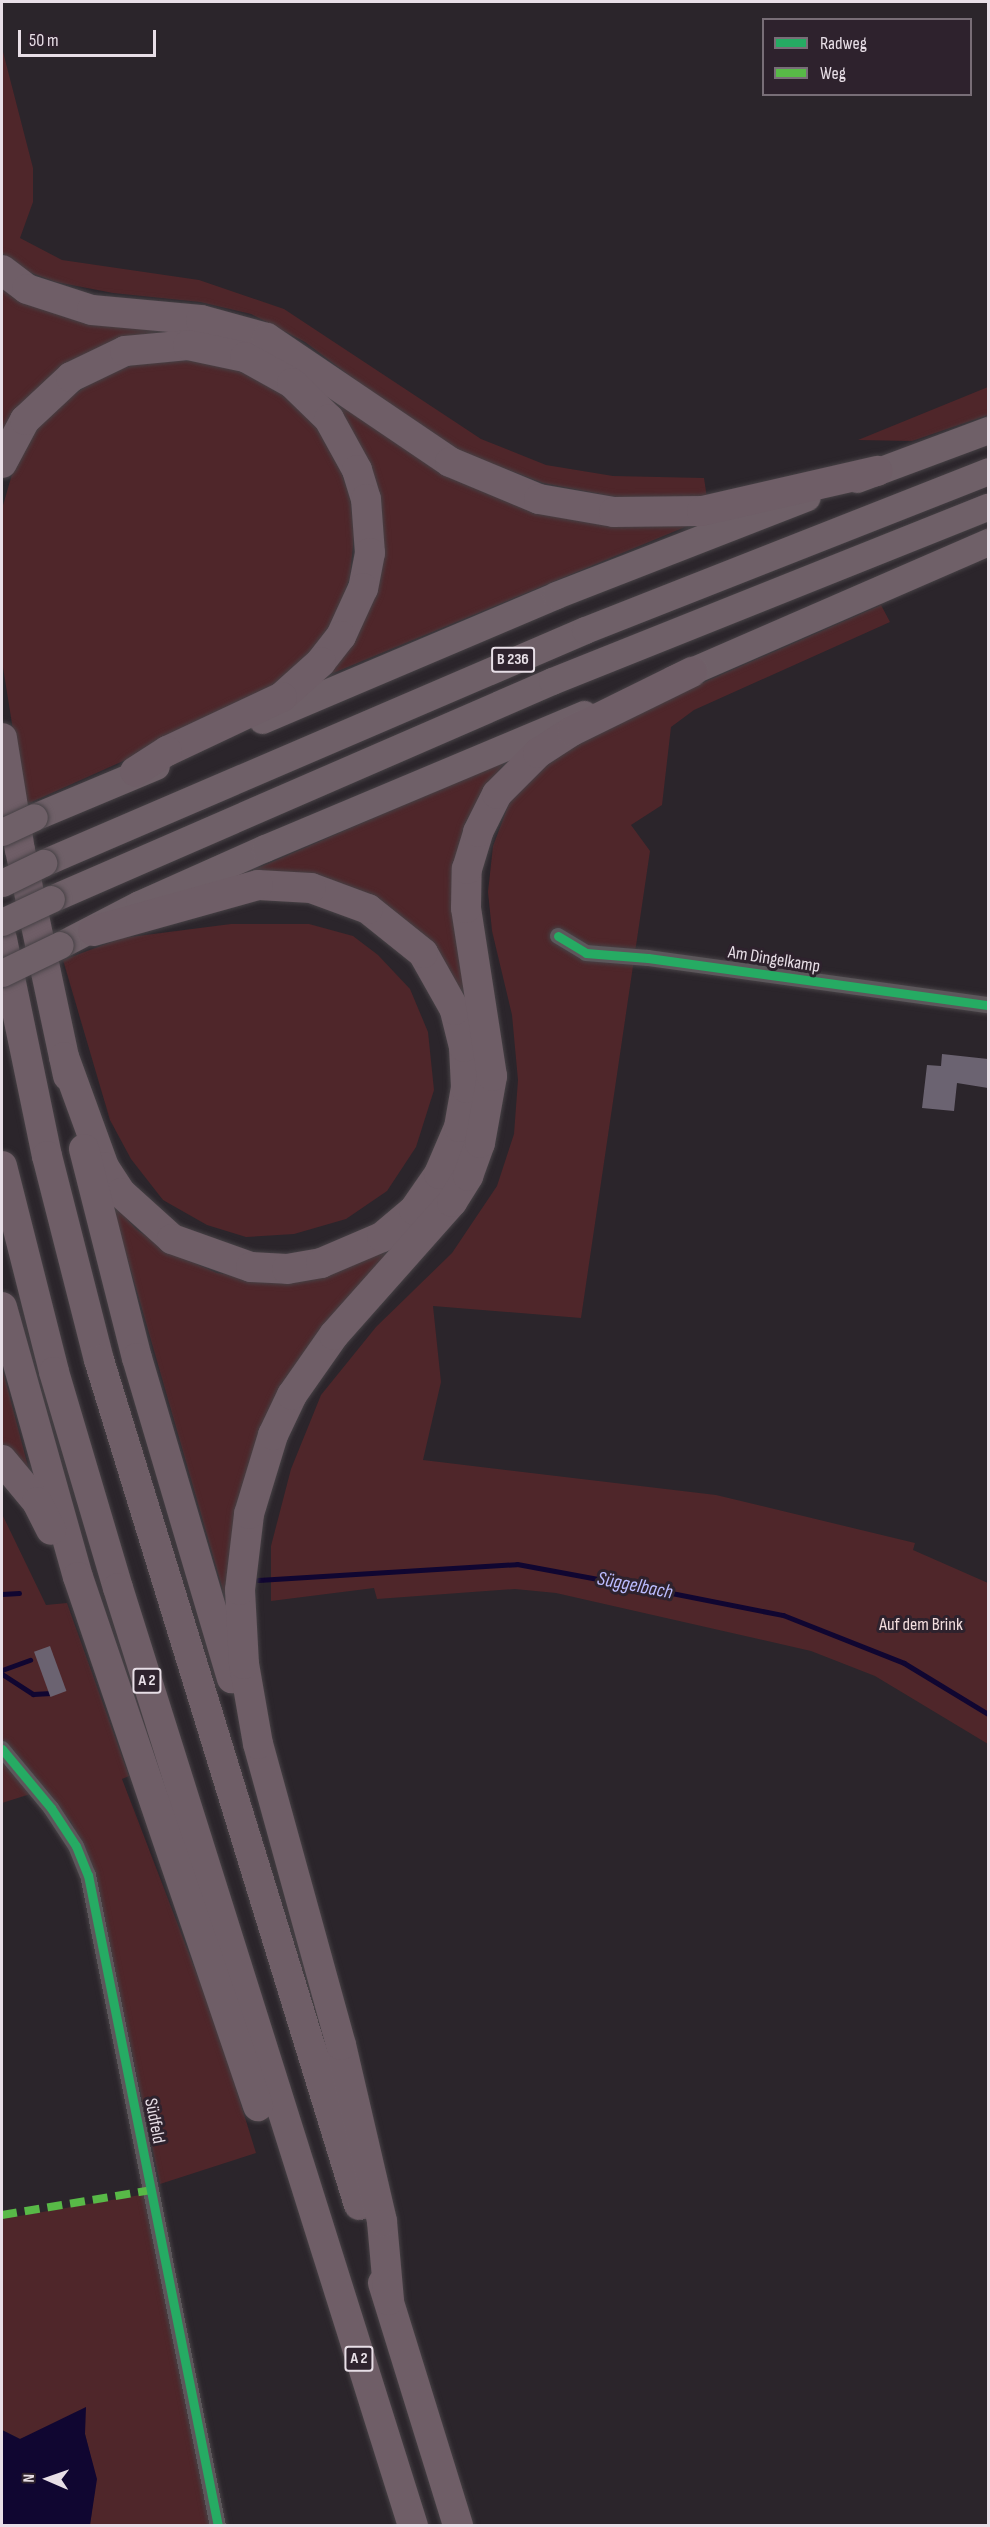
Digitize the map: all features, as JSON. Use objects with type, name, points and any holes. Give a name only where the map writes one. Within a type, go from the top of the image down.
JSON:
[{"type":"highway","points":[[2,270],[27,290],[92,310],[201,320],[267,338],[450,462],[548,501],[614,512],[702,511],[877,471]]},
{"type":"highway","points":[[2,463],[25,420],[71,377],[125,351],[188,345],[245,357],[292,383],[329,419],[354,461],[366,499],[370,553],[363,588],[341,636],[321,662],[282,697],[167,751],[135,772]]},
{"type":"highway","points":[[2,832],[135,772],[167,763],[382,666],[556,595],[988,430]]},
{"type":"highway","name":"B 236","points":[[2,883],[43,863],[585,630],[988,471]]},
{"type":"highway","name":"B 236","points":[[2,922],[552,681],[988,507]]},
{"type":"highway","points":[[2,973],[93,930],[139,904],[265,848],[516,741],[692,672],[988,542]]},
{"type":"highway","points":[[389,2300],[382,2221],[341,2046],[258,1744],[244,1664],[240,1590],[249,1514],[273,1435],[292,1395],[334,1335],[452,1202],[468,1176],[483,1134],[492,1076],[466,908],[467,869],[478,832],[497,794],[538,753],[572,731],[692,672]]},
{"type":"highway","points":[[2,738],[20,850],[64,1057],[137,1358],[243,1714],[258,1744]]},
{"type":"highway","points":[[64,1057],[104,1167],[121,1193],[172,1239],[251,1267],[287,1269],[321,1263],[382,1237],[414,1210],[439,1174],[459,1127],[466,1088],[464,1047],[455,1010],[423,953],[368,909],[310,888],[258,885],[93,930]]},
{"type":"highway","points":[[2,939],[47,1156],[99,1360],[206,1718],[458,2526]]},
{"type":"highway","name":"A 2","points":[[2,1166],[51,1361],[111,1565],[306,2192],[413,2526]]},
{"type":"highway","points":[[2,1307],[78,1577],[267,2132],[306,2192]]},
{"type":"highway","points":[[2,1460],[37,1502],[78,1577]]},
{"type":"street","name":"Am Dingelkamp","points":[[558,936],[586,952],[988,1005]]},
{"type":"street","name":"Südfeld","points":[[2,1749],[51,1808],[76,1846],[88,1875],[218,2526]]},
{"type":"green space","points":[[2,48],[33,168],[33,202],[20,238],[62,260],[199,280],[284,309],[481,439],[546,465],[613,476],[704,478],[707,498],[616,497],[543,483],[464,453],[399,413],[305,342],[251,314],[200,302],[113,293],[56,282],[21,269],[2,253]]},
{"type":"green space","points":[[2,284],[234,336],[434,464],[702,520],[331,674],[378,566],[334,408],[152,335],[2,436]]},
{"type":"green space","points":[[179,360],[214,362],[254,377],[286,396],[319,430],[338,463],[350,497],[354,535],[350,577],[337,614],[317,646],[286,677],[237,710],[25,805],[2,661],[2,509],[14,467],[32,433],[64,401],[105,374],[140,363]]},
{"type":"green space","points":[[988,387],[988,415],[912,441],[858,440]]},
{"type":"green space","name":"Auf dem Brink","points":[[881,605],[890,622],[694,710],[671,727],[662,805],[631,825],[650,851],[581,1318],[433,1306],[441,1382],[423,1460],[716,1495],[915,1543],[913,1550],[988,1583],[988,1744],[875,1676],[811,1651],[556,1593],[515,1589],[377,1599],[374,1588],[271,1601],[271,1546],[291,1469],[321,1395],[376,1327],[452,1253],[497,1186],[514,1134],[518,1080],[512,1015],[492,931],[488,892],[493,846],[511,798],[530,773],[581,736]]},
{"type":"green space","points":[[505,761],[465,823],[455,861],[453,909],[478,1039],[481,1080],[477,1117],[467,1152],[431,1213],[317,1334],[282,1389],[258,1444],[243,1495],[232,1552],[230,1615],[111,1201],[136,1229],[169,1252],[217,1273],[262,1279],[309,1275],[360,1259],[398,1236],[426,1209],[462,1150],[476,1079],[472,1040],[462,1002],[444,966],[399,916],[362,894],[322,879],[252,874],[251,871]]},
{"type":"green space","points":[[231,924],[309,924],[353,936],[378,955],[410,989],[428,1032],[434,1090],[416,1147],[387,1191],[346,1219],[294,1234],[246,1237],[207,1225],[163,1200],[131,1159],[110,1120],[63,960],[122,938]]},
{"type":"green space","points":[[2,1367],[30,1474],[2,1446]]},
{"type":"green space","points":[[2,1514],[46,1605],[67,1603],[129,1776],[122,1779],[216,2024],[256,2153],[160,2184],[93,1870],[71,1822],[43,1790],[2,1803]]},
{"type":"green space","points":[[146,2194],[211,2525],[90,2525],[96,2479],[85,2434],[40,2431],[20,2439],[2,2430],[2,2219]]},
{"type":"shaded area","points":[[86,2407],[85,2434],[97,2479],[90,2525],[2,2525],[2,2430],[20,2439]]},
{"type":"building","points":[[942,1054],[988,1059],[988,1088],[957,1083],[954,1111],[922,1108],[927,1065],[941,1066]]},
{"type":"building","points":[[50,1646],[66,1691],[50,1697],[34,1652]]},
{"type":"waterway","name":"Süggelbach","points":[[258,1580],[517,1564],[783,1615],[904,1663],[988,1714]]},
{"type":"waterway","name":"Süggelbach","points":[[2,1594],[19,1593]]},
{"type":"waterway","points":[[2,1670],[30,1660]]},
{"type":"waterway","points":[[2,1674],[33,1694],[51,1693]]},
{"type":"marked path","points":[[2,2215],[151,2190]]},
{"type":"cycle path","points":[[558,936],[586,953],[648,958],[988,1005]]},
{"type":"cycle path","points":[[2,1749],[51,1808],[76,1846],[88,1875],[218,2526]]}]
